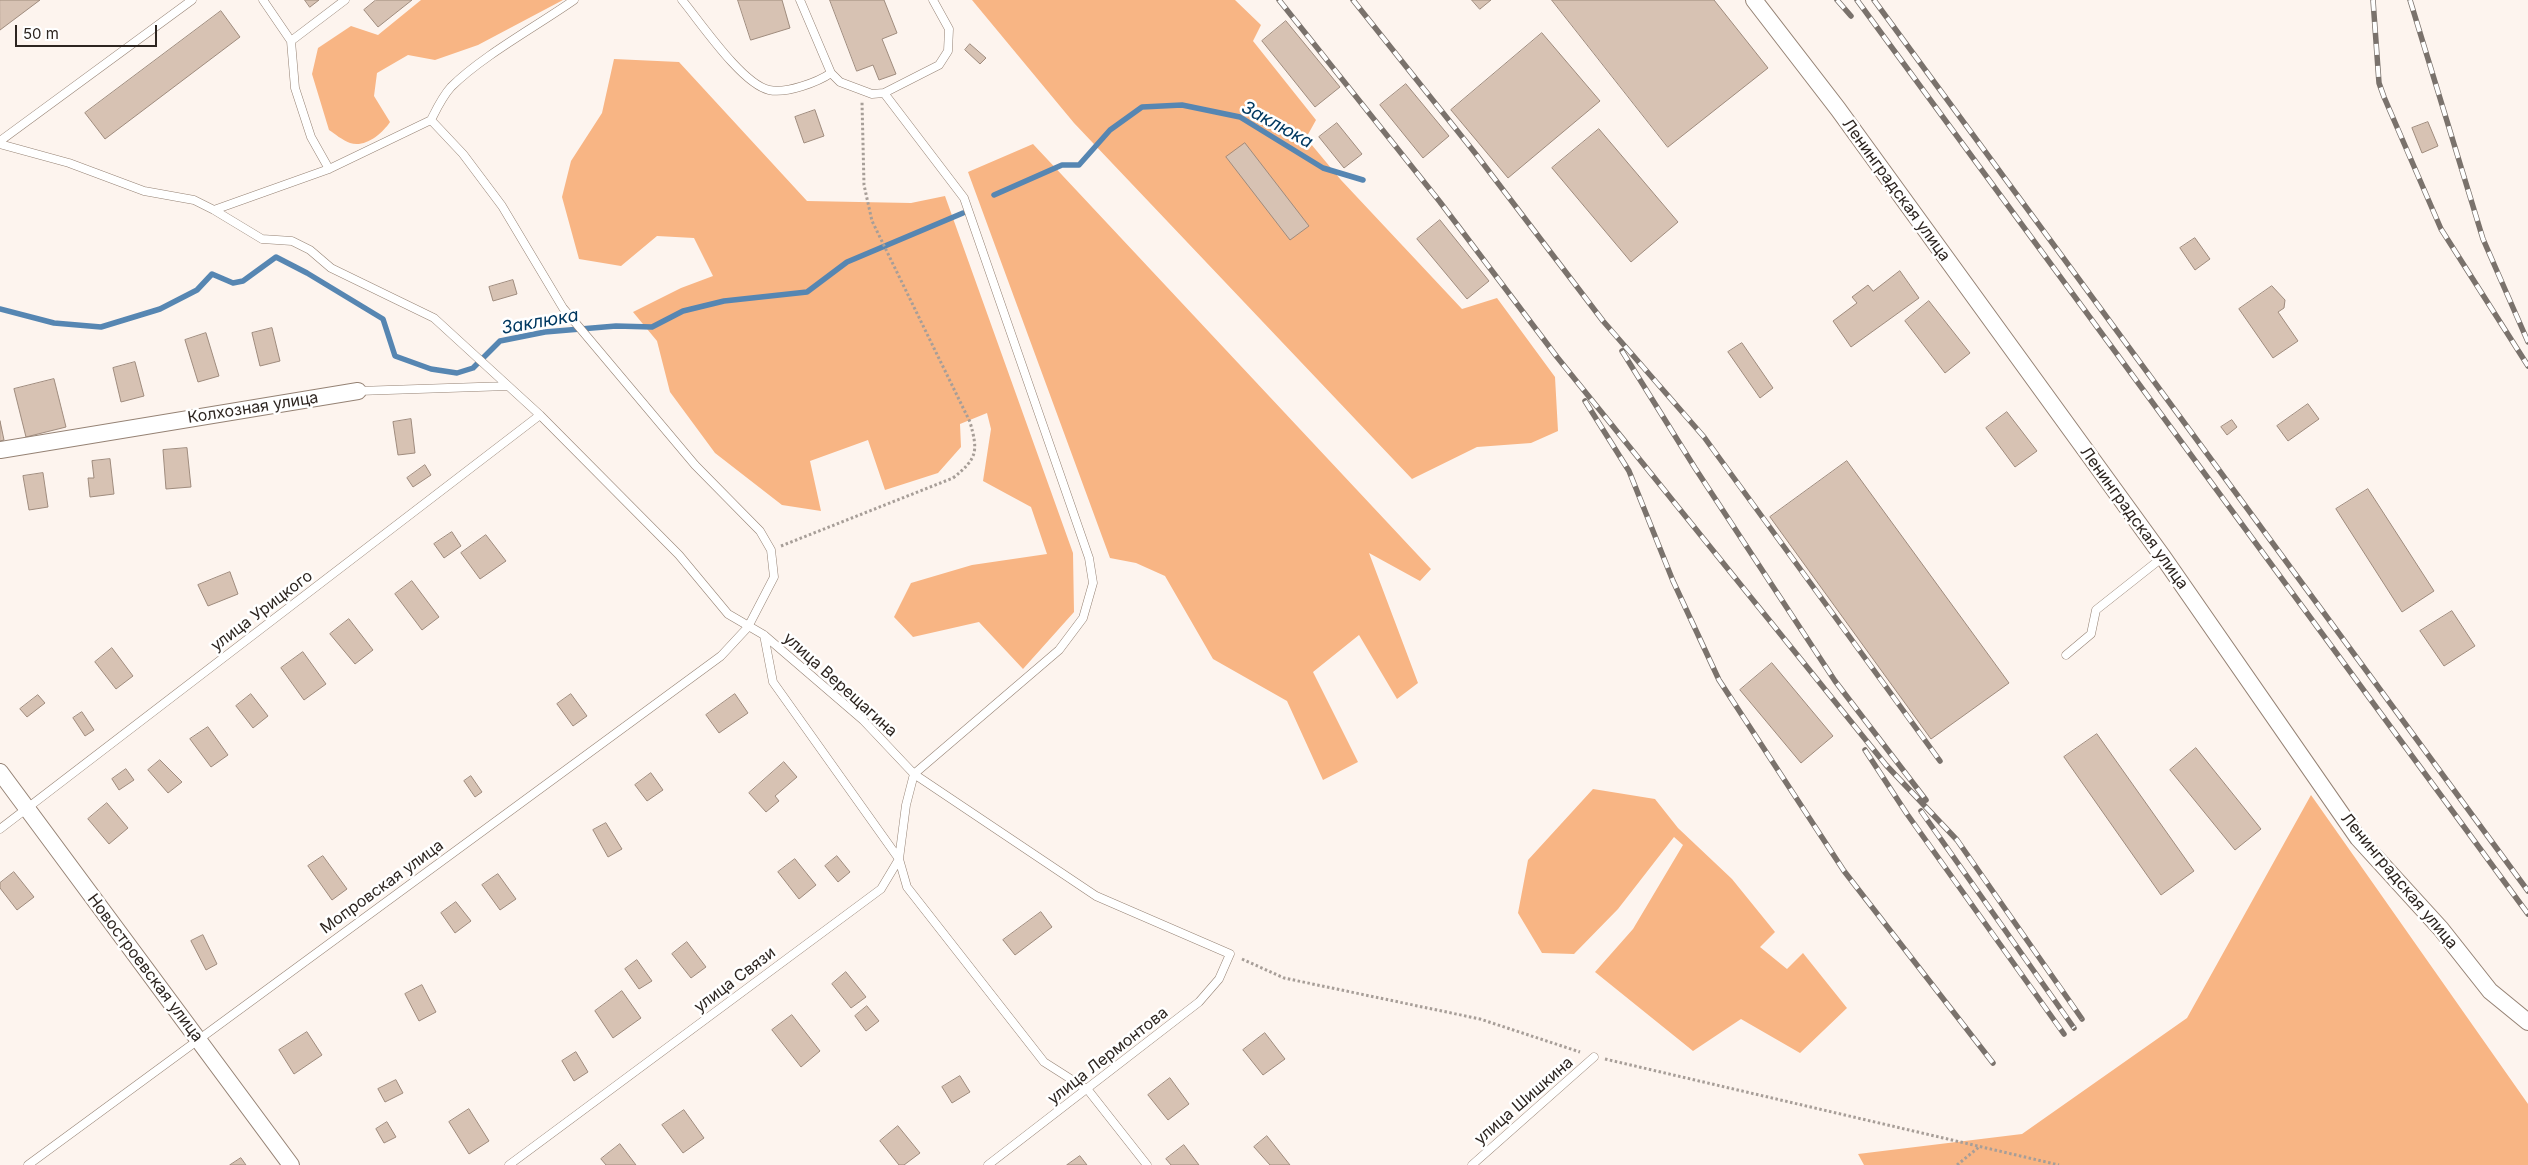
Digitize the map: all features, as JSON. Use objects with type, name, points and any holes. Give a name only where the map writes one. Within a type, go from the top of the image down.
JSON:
[{"type":"street","name":"Ленинградская улица","points":[[1754,0],[1838,110],[2163,556],[2358,838],[2441,929],[2490,991],[2528,1022]]},
{"type":"street","name":"Колхозная улица","points":[[0,450],[358,391]]},
{"type":"street","name":"Новостроевская улица","points":[[0,772],[290,1165]]},
{"type":"lane","points":[[0,143],[192,0]]},
{"type":"lane","points":[[263,0],[291,41],[295,88],[311,136],[329,169]]},
{"type":"lane","points":[[291,41],[345,0]]},
{"type":"lane","points":[[214,210],[329,169],[431,120],[439,103],[451,87],[477,66],[574,0]]},
{"type":"lane","points":[[682,0],[750,82],[770,91],[820,81],[831,73]]},
{"type":"lane","points":[[800,0],[831,73],[840,82],[872,94],[884,93],[939,65],[948,51],[949,29],[933,0]]},
{"type":"lane","points":[[884,93],[964,198],[1089,558],[1092,584],[1083,618],[1059,650],[914,774]]},
{"type":"lane","points":[[431,120],[463,154],[502,206],[563,308],[694,464],[760,531],[771,550]]},
{"type":"lane","name":"улица Верещагина","points":[[0,143],[68,162],[144,191],[194,200],[262,239],[292,241],[310,250],[331,268],[434,318],[540,415],[679,555],[728,614],[764,635],[863,720],[914,774],[1096,896],[1230,954]]},
{"type":"lane","name":"Колхозная улица","points":[[358,391],[508,386]]},
{"type":"lane","name":"улица Урицкого","points":[[0,829],[540,415]]},
{"type":"lane","name":"Мопровская улица","points":[[28,1165],[197,1039],[721,656],[748,626],[774,577],[771,550]]},
{"type":"lane","points":[[2066,655],[2091,634],[2096,610],[2163,556]]},
{"type":"lane","points":[[764,635],[773,682],[899,859],[907,887],[1044,1062],[1088,1090],[1147,1165]]},
{"type":"lane","name":"улица Связи","points":[[509,1165],[881,889],[899,859],[906,805],[914,774]]},
{"type":"lane","name":"улица Лермонтова","points":[[988,1165],[1088,1090],[1199,1002],[1219,979],[1230,954]]},
{"type":"lane","name":"улица Шишкина","points":[[1472,1165],[1594,1057]]},
{"type":"path","points":[[771,550],[953,478],[968,466],[977,446],[970,422],[872,221],[864,185],[862,90]]},
{"type":"path","points":[[1230,954],[1284,978],[1480,1019],[1594,1057],[2058,1165]]},
{"type":"path","points":[[1957,1165],[1980,1147]]},
{"type":"shaded area","points":[[421,0],[563,0],[478,45],[435,60],[408,55],[377,73],[374,96],[390,122],[378,135],[367,142],[356,144],[344,140],[329,130],[312,74],[318,48],[351,26],[378,35]]},
{"type":"shaded area","points":[[972,0],[1235,0],[1261,25],[1253,41],[1316,120],[1306,138],[1341,180],[1462,309],[1497,298],[1555,377],[1558,431],[1531,443],[1477,447],[1412,479],[1074,123]]},
{"type":"shaded area","points":[[614,59],[679,62],[807,201],[911,203],[945,196],[1073,553],[1074,612],[1023,669],[979,622],[913,637],[894,617],[911,583],[972,565],[1047,554],[1031,507],[983,481],[991,429],[987,413],[960,424],[961,447],[938,473],[885,490],[868,440],[810,461],[821,511],[782,505],[715,453],[670,392],[657,341],[633,312],[681,288],[713,276],[694,238],[657,236],[621,266],[579,259],[562,197],[571,161],[602,113]]},
{"type":"shaded area","points":[[1033,144],[1431,569],[1420,581],[1369,553],[1418,683],[1397,699],[1359,635],[1313,672],[1358,762],[1323,780],[1287,701],[1213,659],[1165,576],[1136,563],[1110,558],[968,172]]},
{"type":"shaded area","points":[[1593,789],[1655,799],[1678,828],[1732,879],[1775,932],[1760,947],[1787,969],[1803,953],[1847,1008],[1800,1053],[1741,1019],[1693,1051],[1595,972],[1633,929],[1683,845],[1674,837],[1618,909],[1574,954],[1542,953],[1518,913],[1528,860]]},
{"type":"shaded area","points":[[2311,795],[2528,1104],[2528,1165],[1864,1165],[1858,1154],[2022,1134],[2187,1018]]},
{"type":"building","points":[[0,0],[40,0],[0,30]]},
{"type":"building","points":[[305,0],[319,0],[310,7]]},
{"type":"building","points":[[376,0],[412,0],[378,27],[364,10]]},
{"type":"building","points":[[738,0],[782,0],[790,28],[751,40]]},
{"type":"building","points":[[830,0],[884,0],[897,33],[882,39],[896,74],[879,80],[873,65],[857,71]]},
{"type":"building","points":[[1472,0],[1491,0],[1480,9]]},
{"type":"building","points":[[1552,0],[1714,0],[1768,68],[1668,147]]},
{"type":"building","points":[[221,11],[240,37],[105,139],[85,113]]},
{"type":"building","points":[[1286,21],[1340,87],[1315,107],[1262,41]]},
{"type":"building","points":[[1542,33],[1600,101],[1508,178],[1451,110]]},
{"type":"building","points":[[970,44],[986,58],[980,64],[965,50]]},
{"type":"building","points":[[1406,84],[1449,136],[1423,158],[1380,105]]},
{"type":"building","points":[[815,110],[824,136],[804,143],[795,117]]},
{"type":"building","points":[[2428,122],[2438,146],[2422,153],[2412,128]]},
{"type":"building","points":[[1337,123],[1362,154],[1344,168],[1319,137]]},
{"type":"building","points":[[1599,129],[1678,222],[1631,262],[1552,168]]},
{"type":"building","points":[[1245,143],[1309,226],[1290,240],[1226,157]]},
{"type":"building","points":[[1440,220],[1489,281],[1467,299],[1417,239]]},
{"type":"building","points":[[2195,238],[2210,259],[2195,270],[2180,248]]},
{"type":"building","points":[[1900,271],[1919,298],[1851,347],[1833,321],[1857,303],[1852,297],[1868,285],[1873,291]]},
{"type":"building","points":[[513,280],[517,294],[493,301],[489,287]]},
{"type":"building","points":[[2272,286],[2285,300],[2284,308],[2278,312],[2298,341],[2273,358],[2239,309]]},
{"type":"building","points":[[1929,301],[1970,353],[1945,373],[1905,321]]},
{"type":"building","points":[[272,328],[280,361],[260,366],[252,333]]},
{"type":"building","points":[[206,333],[219,376],[198,382],[185,340]]},
{"type":"building","points":[[1742,343],[1773,388],[1760,398],[1728,352]]},
{"type":"building","points":[[135,362],[144,396],[121,402],[113,368]]},
{"type":"building","points":[[54,379],[66,427],[26,437],[14,389]]},
{"type":"building","points":[[2308,404],[2319,419],[2288,441],[2277,426]]},
{"type":"building","points":[[2007,412],[2037,451],[2015,467],[1986,428]]},
{"type":"building","points":[[411,419],[415,453],[398,455],[393,422]]},
{"type":"building","points":[[2232,420],[2237,427],[2227,435],[2221,427]]},
{"type":"building","points":[[0,421],[4,440],[0,441]]},
{"type":"building","points":[[187,448],[191,487],[166,489],[163,450]]},
{"type":"building","points":[[110,459],[114,494],[90,497],[88,478],[94,478],[92,461]]},
{"type":"building","points":[[1847,461],[2009,683],[1931,739],[1770,517]]},
{"type":"building","points":[[425,465],[431,475],[413,487],[407,478]]},
{"type":"building","points":[[43,473],[48,507],[29,510],[23,476]]},
{"type":"building","points":[[2368,489],[2434,591],[2402,612],[2336,509]]},
{"type":"building","points":[[452,532],[461,546],[444,558],[434,544]]},
{"type":"building","points":[[486,535],[506,561],[480,579],[461,553]]},
{"type":"building","points":[[230,572],[238,594],[208,606],[198,585]]},
{"type":"building","points":[[412,581],[439,617],[422,630],[395,594]]},
{"type":"building","points":[[2452,611],[2475,646],[2444,666],[2420,631]]},
{"type":"building","points":[[349,619],[373,650],[355,664],[330,634]]},
{"type":"building","points":[[112,648],[133,676],[116,689],[95,662]]},
{"type":"building","points":[[303,652],[326,684],[304,700],[281,668]]},
{"type":"building","points":[[1772,663],[1833,736],[1801,763],[1740,690]]},
{"type":"building","points":[[251,694],[268,716],[253,728],[236,706]]},
{"type":"building","points":[[571,694],[587,716],[573,726],[557,704]]},
{"type":"building","points":[[735,694],[748,713],[719,733],[706,715]]},
{"type":"building","points":[[38,695],[45,703],[27,717],[20,709]]},
{"type":"building","points":[[82,712],[94,730],[85,736],[73,718]]},
{"type":"building","points":[[208,727],[228,755],[211,767],[190,739]]},
{"type":"building","points":[[2097,734],[2194,871],[2161,895],[2064,757]]},
{"type":"building","points":[[2196,748],[2261,829],[2235,850],[2170,770]]},
{"type":"building","points":[[160,760],[182,782],[168,793],[148,770]]},
{"type":"building","points":[[784,762],[797,777],[775,796],[779,801],[766,812],[749,793]]},
{"type":"building","points":[[126,769],[134,780],[119,790],[112,779]]},
{"type":"building","points":[[651,773],[663,790],[647,801],[635,785]]},
{"type":"building","points":[[471,776],[482,792],[475,797],[464,781]]},
{"type":"building","points":[[107,803],[128,828],[109,844],[88,819]]},
{"type":"building","points":[[606,823],[622,849],[608,857],[593,830]]},
{"type":"building","points":[[323,856],[347,889],[332,900],[308,866]]},
{"type":"building","points":[[837,856],[850,872],[838,882],[825,866]]},
{"type":"building","points":[[795,859],[816,885],[799,899],[778,872]]},
{"type":"building","points":[[14,872],[34,897],[17,910],[0,888],[0,883]]},
{"type":"building","points":[[498,874],[516,899],[500,910],[482,885]]},
{"type":"building","points":[[456,902],[471,921],[455,933],[441,913]]},
{"type":"building","points":[[1041,912],[1052,927],[1015,955],[1003,940]]},
{"type":"building","points":[[203,935],[217,964],[206,970],[191,941]]},
{"type":"building","points":[[687,942],[706,967],[691,978],[672,954]]},
{"type":"building","points":[[637,960],[652,981],[639,989],[625,969]]},
{"type":"building","points":[[846,972],[866,997],[851,1008],[832,984]]},
{"type":"building","points":[[422,985],[436,1012],[419,1021],[405,994]]},
{"type":"building","points":[[622,991],[641,1018],[613,1038],[595,1011]]},
{"type":"building","points":[[867,1006],[879,1021],[866,1031],[855,1016]]},
{"type":"building","points":[[792,1015],[820,1051],[801,1067],[772,1030]]},
{"type":"building","points":[[307,1032],[322,1055],[294,1074],[279,1050]]},
{"type":"building","points":[[1265,1033],[1285,1059],[1263,1075],[1243,1050]]},
{"type":"building","points":[[576,1052],[588,1072],[574,1081],[562,1061]]},
{"type":"building","points":[[960,1076],[970,1092],[952,1103],[942,1087]]},
{"type":"building","points":[[1170,1078],[1189,1104],[1168,1120],[1148,1095]]},
{"type":"building","points":[[396,1080],[403,1093],[385,1102],[378,1089]]},
{"type":"building","points":[[469,1109],[489,1141],[469,1154],[449,1122]]},
{"type":"building","points":[[684,1110],[704,1138],[683,1153],[662,1125]]},
{"type":"building","points":[[387,1122],[396,1137],[384,1143],[376,1129]]},
{"type":"building","points":[[898,1126],[920,1153],[904,1165],[899,1165],[880,1141]]},
{"type":"building","points":[[1267,1136],[1290,1165],[1270,1165],[1254,1147]]},
{"type":"building","points":[[620,1144],[636,1165],[606,1165],[601,1159]]},
{"type":"building","points":[[1184,1145],[1199,1165],[1171,1165],[1166,1159]]},
{"type":"building","points":[[1080,1156],[1087,1165],[1067,1165]]},
{"type":"building","points":[[241,1158],[246,1165],[230,1165]]},
{"type":"waterway","name":"Заклюка","points":[[994,195],[1062,165],[1079,165],[1110,130],[1142,107],[1182,105],[1240,117],[1323,168],[1363,180]]},
{"type":"waterway","name":"Заклюка","points":[[0,309],[54,323],[101,327],[160,309],[197,290],[212,274],[233,283],[243,281],[276,257],[307,273],[383,319],[395,356],[431,369],[457,373],[473,368],[500,341],[545,332],[616,326],[652,327],[683,311],[724,301],[807,292],[847,262],[963,213]]},
{"type":"railway","points":[[1279,0],[1440,202],[1557,357],[1886,765],[1957,840],[2082,1019]]},
{"type":"railway","points":[[1353,0],[1475,153],[1603,321],[1704,437],[1940,761]]},
{"type":"railway","points":[[1837,0],[1851,16]]},
{"type":"railway","points":[[1857,0],[2528,914]]},
{"type":"railway","points":[[1874,0],[2528,891]]},
{"type":"railway","points":[[2373,0],[2379,83],[2384,97],[2441,229],[2528,366]]},
{"type":"railway","points":[[2410,0],[2483,239],[2528,342]]},
{"type":"railway","points":[[1622,351],[1695,468],[1835,681],[1926,800]]},
{"type":"railway","points":[[1585,401],[1629,471],[1673,581],[1719,680],[1844,871],[1993,1063]]},
{"type":"railway","points":[[1865,750],[1907,814],[2064,1034]]},
{"type":"railway","points":[[1921,811],[2074,1028]]}]
